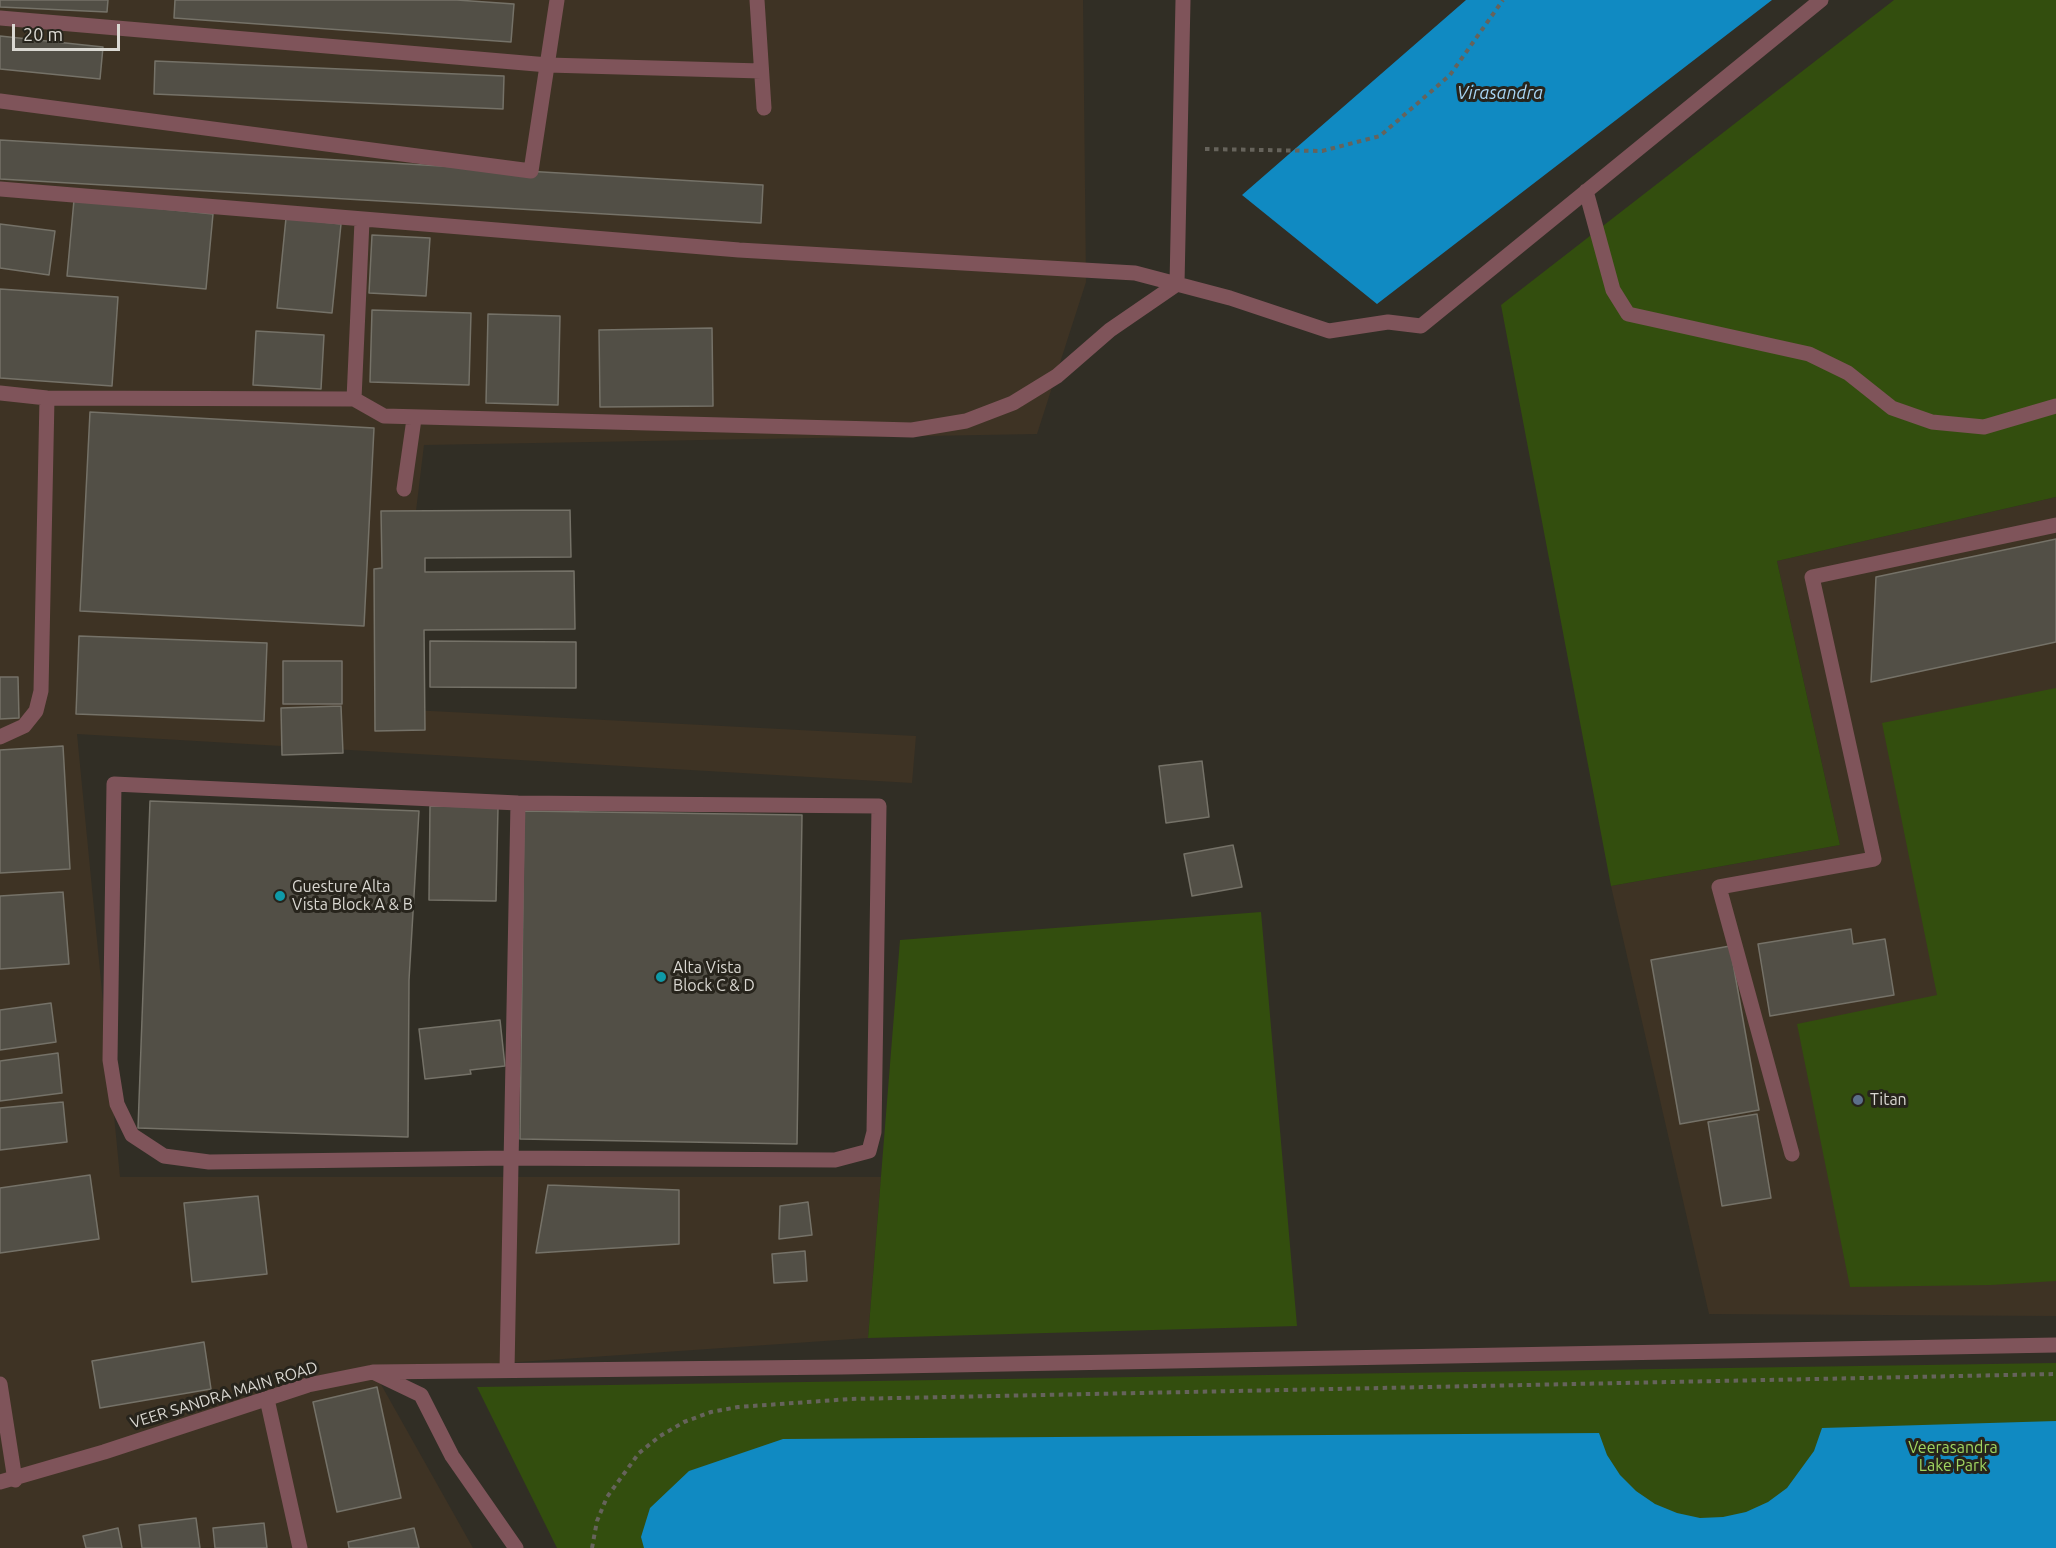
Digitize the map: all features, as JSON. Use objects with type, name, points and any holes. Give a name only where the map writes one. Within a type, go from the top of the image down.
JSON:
[{"type":"street","points":[[0,101],[531,171],[557,0]]},
{"type":"street","points":[[758,0],[764,108]]},
{"type":"street","points":[[1177,284],[1184,0]]},
{"type":"street","points":[[0,189],[362,221],[739,250],[1136,273],[1230,297],[1329,331],[1388,322],[1421,326],[1821,0]]},
{"type":"street","points":[[0,18],[548,65],[761,71]]},
{"type":"street","points":[[1586,191],[1613,290],[1628,314],[1809,354],[1848,373],[1892,408],[1932,422],[1984,427],[2056,406]]},
{"type":"street","points":[[354,399],[362,221]]},
{"type":"street","points":[[0,393],[47,398],[354,399],[384,416],[414,419],[912,430],[966,421],[1013,404],[1057,376],[1110,330],[1177,284]]},
{"type":"street","points":[[0,737],[24,726],[36,711],[41,691],[47,398]]},
{"type":"street","points":[[404,489],[414,419]]},
{"type":"street","points":[[1792,1154],[1719,886],[1874,859],[1812,577],[2056,525]]},
{"type":"street","points":[[114,784],[518,803],[879,806],[874,1132],[869,1151],[835,1160],[510,1158],[209,1162],[164,1156],[132,1135],[117,1104],[110,1060],[114,784]]},
{"type":"street","points":[[507,1370],[518,803]]},
{"type":"street","name":"VEER SANDRA MAIN ROAD","points":[[7,1481],[308,1385],[373,1372],[853,1367],[2056,1345]]},
{"type":"street","points":[[373,1372],[421,1395],[452,1456],[516,1548]]},
{"type":"street","points":[[0,1384],[7,1481]]},
{"type":"street","points":[[267,1399],[300,1548]]},
{"type":"path","points":[[1180,149],[1322,151],[1380,136],[1450,75],[1503,0]]},
{"type":"path","points":[[592,1548],[595,1529],[607,1497],[639,1453],[660,1436],[684,1422],[711,1412],[738,1407],[850,1399],[2056,1374]]},
{"type":"shaded area","points":[[0,0],[1083,0],[1086,282],[1037,434],[424,445],[392,709],[916,736],[912,783],[77,734],[120,1177],[881,1177],[868,1338],[374,1372],[473,1548],[0,1548]]},
{"type":"shaded area","name":"Titan","points":[[2056,497],[2056,1316],[1709,1314],[1611,886],[1840,845],[1777,561]]},
{"type":"green space","points":[[1894,0],[2056,0],[2056,497],[1777,561],[1840,845],[1611,886],[1501,305]]},
{"type":"green space","points":[[2056,688],[2056,1281],[1991,1285],[1850,1287],[1797,1024],[1937,995],[1882,723]]},
{"type":"green space","points":[[1261,912],[1297,1326],[868,1338],[900,940]]},
{"type":"green space","name":"Veerasandra Lake Park","points":[[2056,1363],[2056,1548],[557,1548],[477,1387]]},
{"type":"water","name":"Virasandra","points":[[1466,0],[1772,0],[1377,304],[1242,195]]},
{"type":"water","points":[[2056,1421],[2056,1548],[644,1548],[641,1537],[650,1508],[689,1471],[783,1439],[1599,1433],[1607,1455],[1620,1475],[1636,1491],[1655,1504],[1677,1513],[1700,1518],[1723,1517],[1746,1512],[1768,1502],[1787,1488],[1814,1451],[1822,1428]]},
{"type":"building","points":[[0,0],[108,0],[107,12],[0,7]]},
{"type":"building","points":[[175,0],[457,0],[514,4],[511,42],[174,18]]},
{"type":"building","points":[[0,36],[103,47],[100,79],[0,69]]},
{"type":"building","points":[[155,61],[504,76],[503,109],[154,94]]},
{"type":"building","points":[[0,140],[763,185],[761,223],[0,179]]},
{"type":"building","points":[[74,200],[213,214],[206,289],[67,276]]},
{"type":"building","points":[[286,218],[341,224],[332,313],[277,308]]},
{"type":"building","points":[[0,224],[55,231],[49,275],[0,268]]},
{"type":"building","points":[[372,235],[430,238],[426,296],[369,293]]},
{"type":"building","points":[[0,289],[118,297],[112,386],[0,378]]},
{"type":"building","points":[[372,310],[471,313],[469,385],[370,382]]},
{"type":"building","points":[[488,314],[560,316],[558,405],[486,403]]},
{"type":"building","points":[[712,328],[713,406],[600,407],[599,330]]},
{"type":"building","points":[[256,331],[324,335],[321,389],[253,385]]},
{"type":"building","points":[[90,412],[374,428],[364,626],[80,611]]},
{"type":"building","points":[[570,510],[571,557],[425,558],[425,572],[574,571],[575,629],[424,630],[425,730],[375,731],[374,569],[382,568],[381,511]]},
{"type":"building","points":[[2056,539],[2056,642],[1871,682],[1876,577]]},
{"type":"building","points":[[79,636],[267,643],[264,721],[76,714]]},
{"type":"building","points":[[430,641],[576,642],[576,688],[430,687]]},
{"type":"building","points":[[283,661],[342,661],[342,704],[283,704]]},
{"type":"building","points":[[0,677],[18,677],[19,718],[0,719]]},
{"type":"building","points":[[341,706],[343,753],[282,755],[281,708]]},
{"type":"building","points":[[63,746],[70,869],[0,873],[0,750]]},
{"type":"building","points":[[1202,761],[1209,817],[1166,823],[1159,766]]},
{"type":"building","name":"Guesture Alta Vista Block A & B","points":[[150,801],[419,811],[409,980],[408,1137],[138,1128]]},
{"type":"building","points":[[430,806],[498,807],[496,901],[429,900]]},
{"type":"building","name":"Alta Vista Block C & D","points":[[524,811],[802,815],[797,1144],[520,1139]]},
{"type":"building","points":[[1233,845],[1242,887],[1192,896],[1184,854]]},
{"type":"building","points":[[63,892],[69,964],[0,969],[0,896]]},
{"type":"building","points":[[1851,929],[1853,944],[1885,939],[1894,995],[1770,1016],[1758,944]]},
{"type":"building","points":[[1730,946],[1759,1110],[1680,1124],[1651,960]]},
{"type":"building","points":[[51,1003],[56,1042],[0,1050],[0,1010]]},
{"type":"building","points":[[500,1020],[505,1066],[470,1070],[471,1074],[425,1079],[419,1029]]},
{"type":"building","points":[[58,1053],[62,1093],[0,1101],[0,1061]]},
{"type":"building","points":[[63,1102],[67,1142],[0,1150],[0,1108]]},
{"type":"building","points":[[1757,1114],[1771,1198],[1722,1206],[1708,1122]]},
{"type":"building","points":[[90,1175],[99,1239],[0,1253],[0,1188]]},
{"type":"building","points":[[548,1185],[679,1190],[679,1244],[536,1253]]},
{"type":"building","points":[[258,1196],[267,1274],[192,1282],[184,1203]]},
{"type":"building","points":[[808,1202],[812,1235],[779,1239],[780,1206]]},
{"type":"building","points":[[805,1251],[807,1281],[774,1283],[772,1254]]},
{"type":"building","points":[[204,1342],[211,1389],[100,1408],[92,1361]]},
{"type":"building","points":[[377,1387],[401,1498],[337,1512],[313,1402]]},
{"type":"building","points":[[196,1518],[200,1548],[142,1548],[139,1525]]},
{"type":"building","points":[[264,1523],[267,1548],[215,1548],[213,1528]]},
{"type":"building","points":[[118,1528],[122,1548],[86,1548],[83,1536]]},
{"type":"building","points":[[414,1528],[419,1548],[349,1548],[348,1542]]},
{"type":"place","name":"Guesture Alta Vista Block A & B","points":[[280,896]]},
{"type":"place","name":"Alta Vista Block C & D","points":[[661,977]]},
{"type":"place","name":"Titan","points":[[1858,1100]]}]
